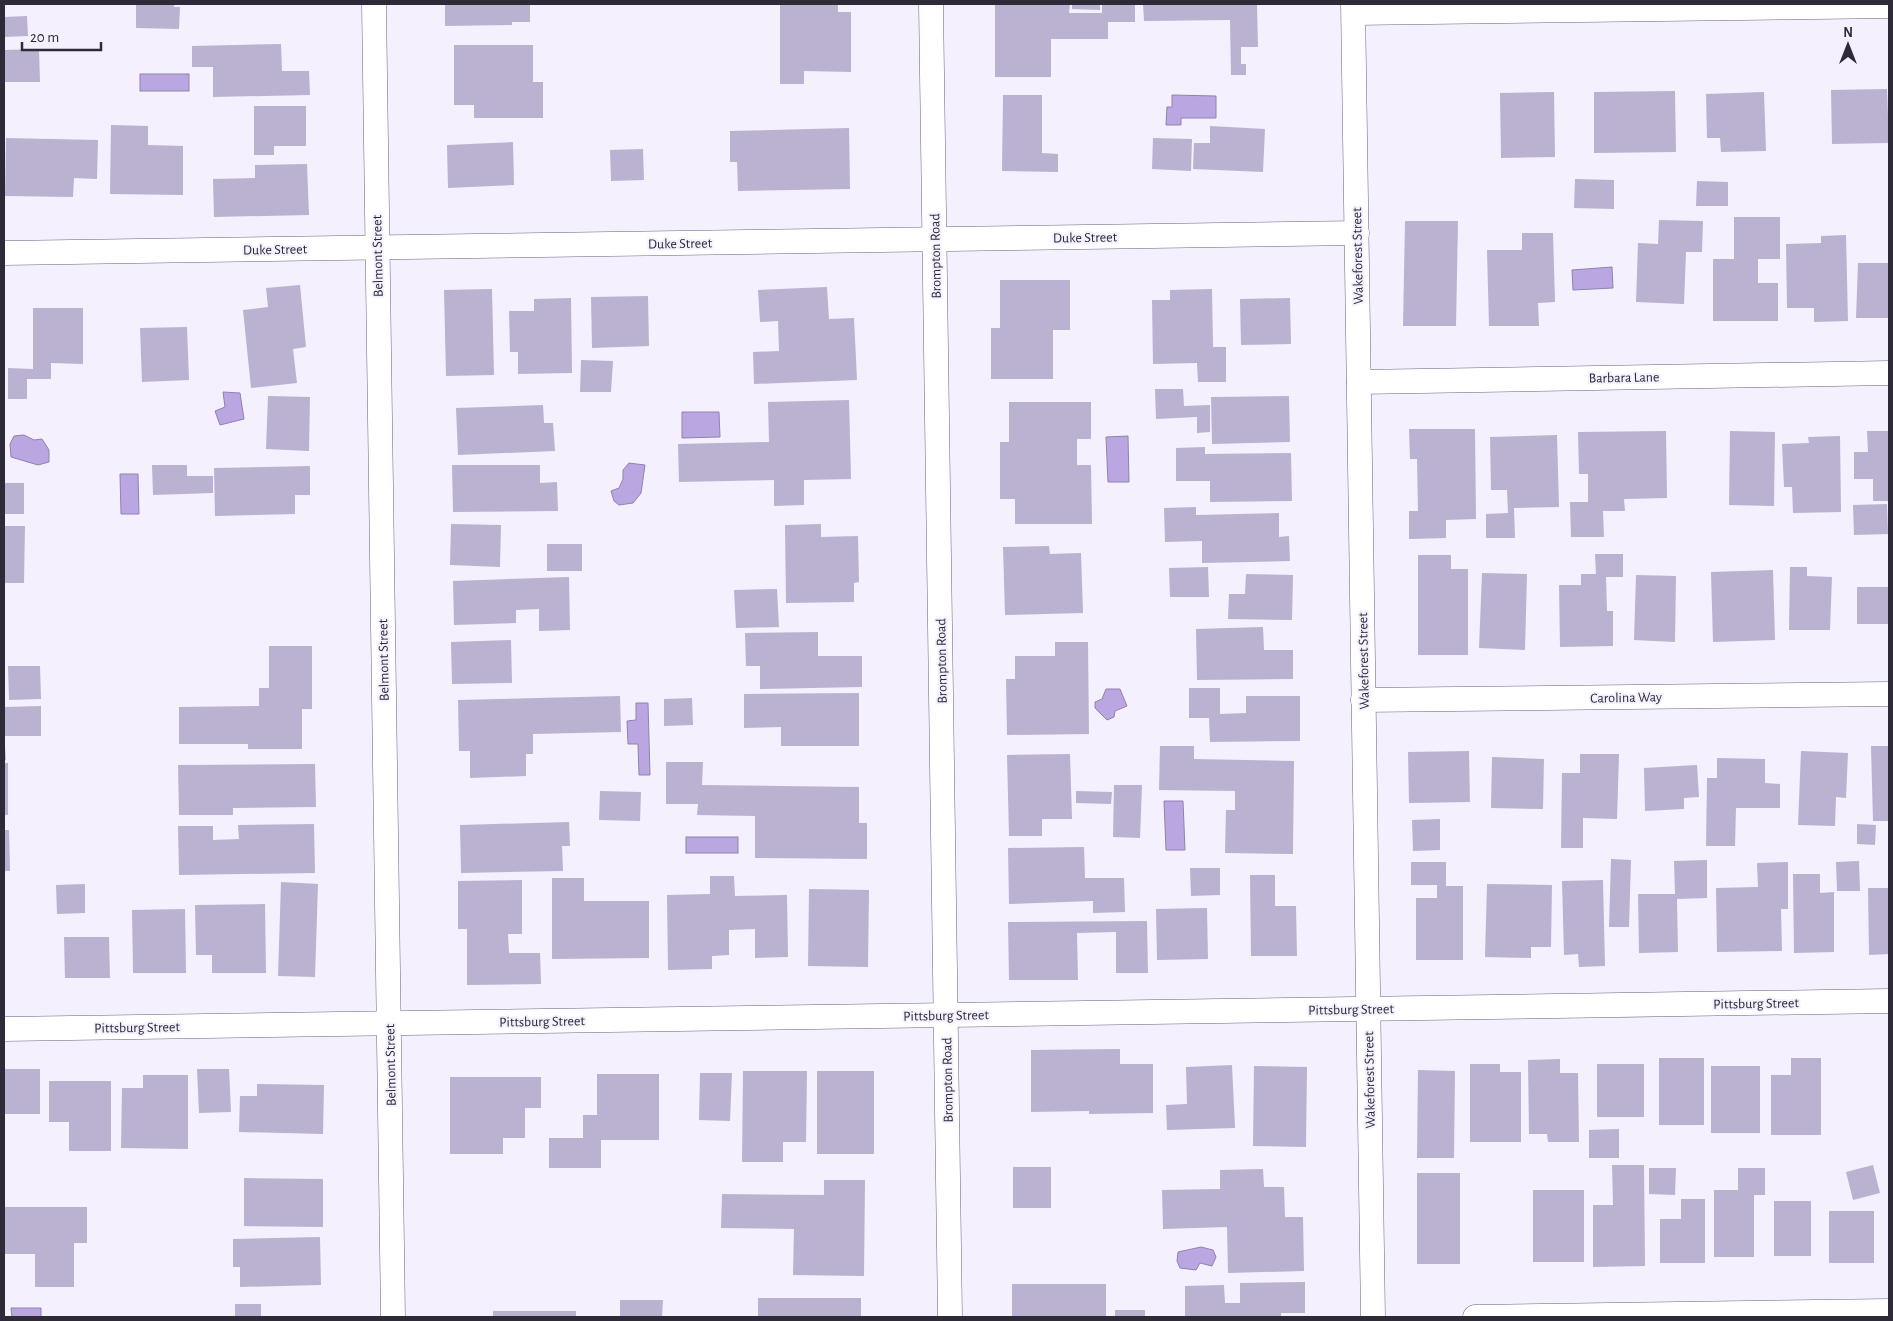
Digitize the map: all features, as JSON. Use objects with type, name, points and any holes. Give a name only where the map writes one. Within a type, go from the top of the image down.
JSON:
[{"type":"street","name":"Belmont Street","points":[[374,4],[393,1317]]},
{"type":"street","name":"Brompton Road","points":[[931,4],[950,1317]]},
{"type":"street","points":[[1354,8],[1889,6]]},
{"type":"street","name":"Wakeforest Street","points":[[1354,8],[1372,1317]]},
{"type":"street","name":"Duke Street","points":[[4,253],[1357,233]]},
{"type":"street","name":"Barbara Lane","points":[[1359,382],[1889,373]]},
{"type":"street","name":"Carolina Way","points":[[1364,700],[1889,694]]},
{"type":"street","name":"Pittsburg Street","points":[[4,1028],[1889,1001]]},
{"type":"street","points":[[1475,1317],[1889,1312]]},
{"type":"shaded area","points":[[140,74],[189,74],[189,91],[140,91]]},
{"type":"shaded area","points":[[1172,95],[1216,96],[1216,118],[1181,118],[1181,125],[1166,125],[1167,107],[1172,107]]},
{"type":"shaded area","points":[[1612,267],[1613,288],[1573,290],[1572,270]]},
{"type":"shaded area","points":[[223,392],[240,393],[244,419],[220,425],[215,411],[225,407]]},
{"type":"shaded area","points":[[682,412],[719,412],[720,437],[682,438]]},
{"type":"shaded area","points":[[24,435],[34,440],[42,439],[49,450],[49,462],[38,465],[11,457],[10,444],[14,436]]},
{"type":"shaded area","points":[[1128,436],[1129,482],[1108,482],[1106,437]]},
{"type":"shaded area","points":[[629,463],[645,465],[641,493],[633,503],[619,505],[614,501],[611,491],[619,488],[623,479],[623,470]]},
{"type":"shaded area","points":[[120,474],[138,474],[139,514],[121,514]]},
{"type":"shaded area","points":[[1106,689],[1120,689],[1127,706],[1115,711],[1114,717],[1107,720],[1095,708],[1095,702],[1102,699]]},
{"type":"shaded area","points":[[636,703],[648,703],[650,775],[639,775],[638,744],[628,744],[627,721],[636,720]]},
{"type":"shaded area","points":[[1164,801],[1183,801],[1185,850],[1166,850]]},
{"type":"shaded area","points":[[686,837],[738,837],[738,853],[686,853]]},
{"type":"shaded area","points":[[1201,1247],[1213,1250],[1216,1257],[1212,1266],[1200,1263],[1196,1270],[1180,1268],[1177,1261],[1178,1252]]},
{"type":"shaded area","points":[[11,1308],[41,1308],[41,1317],[12,1317]]},
{"type":"building","points":[[136,4],[174,4],[174,7],[180,7],[179,29],[136,28]]},
{"type":"building","points":[[445,4],[530,4],[530,22],[512,22],[512,25],[445,26]]},
{"type":"building","points":[[780,4],[838,4],[838,12],[851,12],[851,72],[804,71],[804,84],[780,84]]},
{"type":"building","points":[[995,4],[1070,4],[1069,13],[1102,13],[1102,4],[1135,4],[1135,22],[1108,22],[1108,39],[1051,39],[1051,77],[995,77]]},
{"type":"building","points":[[1072,4],[1100,4],[1100,10],[1072,9]]},
{"type":"building","points":[[1143,4],[1257,4],[1258,47],[1241,47],[1241,64],[1246,64],[1246,75],[1231,75],[1230,20],[1144,21]]},
{"type":"building","points":[[27,16],[28,36],[4,37],[4,17]]},
{"type":"building","points":[[281,44],[282,71],[309,71],[310,95],[213,97],[213,67],[192,67],[192,46]]},
{"type":"building","points":[[454,45],[533,45],[533,82],[543,82],[543,118],[474,118],[474,105],[454,105]]},
{"type":"building","points":[[39,49],[40,82],[4,82],[4,50]]},
{"type":"building","points":[[1887,89],[1889,143],[1832,144],[1831,90]]},
{"type":"building","points":[[1675,91],[1676,152],[1594,153],[1594,92]]},
{"type":"building","points":[[1554,92],[1555,157],[1501,158],[1500,93]]},
{"type":"building","points":[[1764,92],[1766,151],[1721,152],[1720,138],[1707,138],[1706,94]]},
{"type":"building","points":[[1003,95],[1042,95],[1042,153],[1058,154],[1058,172],[1002,171]]},
{"type":"building","points":[[254,106],[306,106],[306,146],[274,146],[274,155],[254,155]]},
{"type":"building","points":[[111,125],[148,126],[148,145],[183,146],[183,195],[110,194]]},
{"type":"building","points":[[1210,126],[1265,129],[1263,172],[1193,169],[1194,143],[1210,143]]},
{"type":"building","points":[[849,128],[850,189],[738,191],[737,162],[730,162],[730,131]]},
{"type":"building","points":[[6,138],[98,140],[97,179],[74,178],[73,197],[5,196]]},
{"type":"building","points":[[1153,138],[1192,139],[1191,171],[1152,169]]},
{"type":"building","points":[[513,142],[514,185],[448,188],[447,145]]},
{"type":"building","points":[[643,149],[644,180],[611,181],[610,150]]},
{"type":"building","points":[[307,164],[309,215],[214,217],[213,179],[255,178],[255,165]]},
{"type":"building","points":[[1575,179],[1614,180],[1614,209],[1574,208]]},
{"type":"building","points":[[1697,181],[1728,182],[1728,206],[1696,206]]},
{"type":"building","points":[[1734,217],[1780,217],[1780,259],[1758,259],[1758,283],[1778,283],[1778,321],[1713,321],[1713,259],[1734,259]]},
{"type":"building","points":[[1659,220],[1703,221],[1702,252],[1686,252],[1684,304],[1636,302],[1638,243],[1658,244]]},
{"type":"building","points":[[1405,221],[1458,221],[1456,326],[1403,326]]},
{"type":"building","points":[[1522,233],[1553,233],[1555,302],[1538,303],[1539,326],[1489,326],[1487,250],[1522,250]]},
{"type":"building","points":[[1846,235],[1848,321],[1814,322],[1814,308],[1787,308],[1786,244],[1821,243],[1821,236]]},
{"type":"building","points":[[1858,263],[1889,263],[1888,318],[1856,318]]},
{"type":"building","points":[[1000,280],[1070,280],[1070,330],[1053,330],[1053,379],[991,379],[991,328],[1000,328]]},
{"type":"building","points":[[300,285],[306,347],[293,349],[297,383],[251,388],[243,310],[268,307],[266,288]]},
{"type":"building","points":[[827,287],[829,319],[854,318],[857,380],[754,384],[753,352],[779,351],[778,321],[760,322],[758,290]]},
{"type":"building","points":[[492,289],[494,375],[446,376],[444,290]]},
{"type":"building","points":[[1212,289],[1213,347],[1226,347],[1226,382],[1198,382],[1197,363],[1153,364],[1152,300],[1170,300],[1170,290]]},
{"type":"building","points":[[648,296],[649,346],[592,348],[591,297]]},
{"type":"building","points":[[571,298],[572,373],[518,374],[518,352],[510,352],[509,311],[534,311],[534,299]]},
{"type":"building","points":[[1290,298],[1291,344],[1241,345],[1240,299]]},
{"type":"building","points":[[33,308],[83,308],[83,364],[51,363],[51,379],[27,379],[27,399],[8,399],[8,368],[33,369]]},
{"type":"building","points":[[187,327],[189,380],[142,382],[140,328]]},
{"type":"building","points":[[581,360],[613,361],[611,392],[580,392]]},
{"type":"building","points":[[1155,389],[1183,389],[1184,406],[1210,405],[1210,432],[1197,433],[1197,417],[1156,419]]},
{"type":"building","points":[[268,396],[310,397],[309,451],[266,449]]},
{"type":"building","points":[[1289,396],[1290,442],[1212,444],[1211,397]]},
{"type":"building","points":[[849,400],[851,479],[804,480],[804,505],[774,506],[774,480],[679,482],[678,444],[769,442],[768,402]]},
{"type":"building","points":[[1009,402],[1091,402],[1091,439],[1077,439],[1077,465],[1091,465],[1092,524],[1015,524],[1015,499],[1000,499],[1000,442],[1009,442]]},
{"type":"building","points":[[543,405],[544,423],[553,423],[555,451],[458,455],[456,408]]},
{"type":"building","points":[[1409,429],[1475,429],[1476,519],[1446,520],[1446,538],[1409,539],[1409,511],[1418,511],[1417,459],[1410,459]]},
{"type":"building","points":[[1666,431],[1667,498],[1624,499],[1625,511],[1603,511],[1604,537],[1571,537],[1570,502],[1588,502],[1588,474],[1579,474],[1578,432]]},
{"type":"building","points":[[1730,431],[1775,432],[1774,506],[1729,505]]},
{"type":"building","points":[[1867,431],[1889,431],[1889,501],[1873,501],[1873,479],[1854,479],[1854,452],[1868,452]]},
{"type":"building","points":[[1557,435],[1559,507],[1514,508],[1515,538],[1486,538],[1486,514],[1508,513],[1507,490],[1491,490],[1490,437]]},
{"type":"building","points":[[1840,436],[1841,512],[1793,513],[1792,487],[1784,487],[1782,444],[1809,443],[1808,437]]},
{"type":"building","points":[[1205,447],[1205,454],[1291,453],[1292,501],[1210,502],[1210,481],[1176,481],[1176,448]]},
{"type":"building","points":[[152,465],[187,465],[187,476],[213,476],[213,493],[153,495]]},
{"type":"building","points":[[452,465],[540,465],[540,483],[557,482],[558,511],[453,512]]},
{"type":"building","points":[[310,466],[310,495],[295,495],[295,514],[215,516],[214,468]]},
{"type":"building","points":[[4,483],[24,483],[24,514],[4,514]]},
{"type":"building","points":[[1887,504],[1888,534],[1854,535],[1853,505]]},
{"type":"building","points":[[1196,507],[1196,515],[1279,513],[1279,537],[1289,536],[1290,561],[1202,563],[1202,541],[1165,542],[1164,508]]},
{"type":"building","points":[[451,524],[501,525],[500,567],[450,565]]},
{"type":"building","points":[[821,524],[821,537],[858,536],[859,582],[854,583],[854,602],[786,603],[785,525]]},
{"type":"building","points":[[4,526],[25,526],[24,583],[4,583]]},
{"type":"building","points":[[547,544],[582,544],[582,571],[547,571]]},
{"type":"building","points":[[1049,546],[1050,554],[1081,553],[1083,613],[1005,615],[1003,547]]},
{"type":"building","points":[[1595,554],[1623,554],[1623,577],[1606,577],[1607,611],[1613,611],[1613,646],[1560,647],[1559,585],[1581,585],[1581,574],[1596,574]]},
{"type":"building","points":[[1418,555],[1451,555],[1451,569],[1468,569],[1468,655],[1418,655]]},
{"type":"building","points":[[1208,567],[1209,597],[1170,597],[1169,568]]},
{"type":"building","points":[[1790,567],[1807,567],[1807,576],[1832,577],[1830,630],[1789,630]]},
{"type":"building","points":[[1773,570],[1775,640],[1713,642],[1711,572]]},
{"type":"building","points":[[1482,573],[1527,574],[1525,650],[1479,648]]},
{"type":"building","points":[[1246,574],[1293,575],[1292,620],[1228,619],[1229,594],[1245,594]]},
{"type":"building","points":[[1636,575],[1676,576],[1675,642],[1634,640]]},
{"type":"building","points":[[569,577],[570,630],[539,631],[539,609],[516,610],[516,623],[454,625],[453,581]]},
{"type":"building","points":[[1857,587],[1889,587],[1889,624],[1857,624]]},
{"type":"building","points":[[777,589],[779,627],[736,628],[734,590]]},
{"type":"building","points":[[1263,627],[1264,650],[1293,650],[1293,679],[1197,680],[1196,629]]},
{"type":"building","points":[[818,632],[818,656],[862,656],[862,687],[760,689],[760,666],[746,666],[745,633]]},
{"type":"building","points":[[511,640],[512,683],[452,684],[451,642]]},
{"type":"building","points":[[1055,642],[1088,642],[1089,734],[1007,735],[1006,679],[1015,679],[1015,656],[1055,656]]},
{"type":"building","points":[[269,646],[312,646],[312,709],[302,709],[302,749],[248,749],[248,744],[179,744],[179,707],[259,706],[259,688],[269,688]]},
{"type":"building","points":[[8,666],[40,666],[41,699],[9,700]]},
{"type":"building","points":[[1189,688],[1220,688],[1220,714],[1246,713],[1246,696],[1300,696],[1300,741],[1210,742],[1209,718],[1189,718]]},
{"type":"building","points":[[859,693],[859,746],[781,746],[781,727],[744,728],[744,694]]},
{"type":"building","points":[[620,696],[621,732],[533,734],[533,754],[526,754],[526,776],[470,778],[470,751],[459,751],[458,700]]},
{"type":"building","points":[[692,698],[693,725],[664,726],[664,699]]},
{"type":"building","points":[[41,706],[41,736],[4,736],[4,707]]},
{"type":"building","points":[[5,745],[6,760],[4,760]]},
{"type":"building","points":[[1160,746],[1194,746],[1194,759],[1294,761],[1293,854],[1225,853],[1226,810],[1235,810],[1235,791],[1159,790]]},
{"type":"building","points":[[1871,746],[1889,746],[1889,821],[1873,821]]},
{"type":"building","points":[[1469,751],[1470,802],[1409,803],[1408,752]]},
{"type":"building","points":[[1801,751],[1848,753],[1846,798],[1836,797],[1835,826],[1798,825]]},
{"type":"building","points":[[1070,754],[1072,819],[1042,819],[1042,836],[1009,836],[1007,755]]},
{"type":"building","points":[[1580,754],[1619,754],[1617,819],[1583,818],[1583,848],[1561,848],[1562,773],[1580,773]]},
{"type":"building","points":[[1492,757],[1544,759],[1543,809],[1491,808]]},
{"type":"building","points":[[1717,758],[1765,759],[1765,783],[1780,784],[1780,808],[1736,808],[1735,846],[1706,846],[1707,778],[1717,778]]},
{"type":"building","points":[[666,762],[703,762],[702,785],[859,787],[859,823],[867,823],[867,859],[755,858],[755,816],[697,815],[698,804],[666,804]]},
{"type":"building","points":[[4,763],[8,763],[8,815],[4,815]]},
{"type":"building","points":[[315,764],[316,807],[233,808],[233,815],[179,815],[178,765]]},
{"type":"building","points":[[1697,765],[1699,797],[1684,798],[1684,809],[1645,811],[1644,768]]},
{"type":"building","points":[[1114,785],[1142,785],[1140,838],[1113,837]]},
{"type":"building","points":[[600,791],[641,792],[640,821],[599,820]]},
{"type":"building","points":[[1076,791],[1112,792],[1111,804],[1076,803]]},
{"type":"building","points":[[1440,819],[1440,850],[1413,851],[1412,820]]},
{"type":"building","points":[[569,822],[570,846],[562,846],[563,871],[461,873],[460,825]]},
{"type":"building","points":[[314,824],[315,873],[179,875],[178,826],[213,826],[213,840],[239,839],[238,825]]},
{"type":"building","points":[[1857,824],[1876,825],[1875,845],[1857,844]]},
{"type":"building","points":[[4,830],[9,830],[10,871],[4,871]]},
{"type":"building","points":[[1084,847],[1085,878],[1124,878],[1125,912],[1093,913],[1093,901],[1009,904],[1008,848]]},
{"type":"building","points":[[1611,859],[1631,860],[1629,927],[1609,927]]},
{"type":"building","points":[[1707,860],[1707,898],[1677,899],[1678,952],[1639,953],[1638,894],[1675,894],[1674,861]]},
{"type":"building","points":[[1859,861],[1860,891],[1837,891],[1836,862]]},
{"type":"building","points":[[1411,862],[1446,862],[1446,886],[1463,886],[1463,960],[1416,960],[1416,898],[1437,898],[1437,885],[1411,885]]},
{"type":"building","points":[[1788,862],[1788,909],[1781,909],[1782,951],[1717,952],[1716,888],[1758,887],[1757,863]]},
{"type":"building","points":[[1190,868],[1220,868],[1220,895],[1191,896]]},
{"type":"building","points":[[1793,874],[1820,874],[1820,893],[1834,892],[1834,952],[1794,953]]},
{"type":"building","points":[[1250,875],[1275,875],[1275,906],[1296,906],[1297,956],[1251,956]]},
{"type":"building","points":[[710,876],[734,876],[735,896],[787,895],[788,957],[755,958],[755,929],[729,930],[729,955],[712,956],[712,969],[668,970],[667,895],[710,894]]},
{"type":"building","points":[[552,878],[584,878],[584,901],[649,901],[649,958],[552,959]]},
{"type":"building","points":[[522,880],[522,934],[508,934],[509,953],[540,953],[541,984],[467,985],[467,929],[458,929],[458,881]]},
{"type":"building","points":[[1603,880],[1605,966],[1579,967],[1578,954],[1564,955],[1562,881]]},
{"type":"building","points":[[281,882],[318,884],[315,977],[278,976]]},
{"type":"building","points":[[85,884],[85,913],[57,914],[56,885]]},
{"type":"building","points":[[1487,884],[1552,885],[1551,947],[1531,947],[1531,958],[1485,957]]},
{"type":"building","points":[[1868,888],[1889,888],[1889,954],[1869,955]]},
{"type":"building","points":[[809,889],[869,890],[868,967],[808,966]]},
{"type":"building","points":[[265,904],[266,973],[212,973],[212,955],[196,955],[195,905]]},
{"type":"building","points":[[1207,908],[1208,959],[1157,960],[1156,909]]},
{"type":"building","points":[[185,909],[186,973],[133,973],[132,910]]},
{"type":"building","points":[[1147,921],[1148,973],[1116,973],[1116,932],[1077,933],[1078,980],[1009,980],[1008,922]]},
{"type":"building","points":[[64,937],[109,937],[110,978],[65,978]]},
{"type":"building","points":[[1120,1049],[1120,1064],[1153,1064],[1153,1113],[1089,1114],[1089,1111],[1031,1112],[1031,1050]]},
{"type":"building","points":[[1659,1058],[1704,1058],[1704,1125],[1659,1125]]},
{"type":"building","points":[[1791,1058],[1821,1058],[1821,1135],[1771,1135],[1771,1075],[1791,1075]]},
{"type":"building","points":[[1560,1059],[1560,1073],[1578,1073],[1579,1142],[1548,1142],[1547,1134],[1529,1134],[1528,1060]]},
{"type":"building","points":[[1470,1064],[1500,1064],[1500,1072],[1521,1072],[1521,1142],[1470,1142]]},
{"type":"building","points":[[1597,1064],[1644,1064],[1644,1117],[1597,1117]]},
{"type":"building","points":[[1232,1065],[1235,1128],[1167,1130],[1166,1105],[1187,1104],[1186,1067]]},
{"type":"building","points":[[1254,1066],[1307,1067],[1306,1147],[1253,1146]]},
{"type":"building","points":[[1711,1066],[1760,1066],[1760,1133],[1711,1133]]},
{"type":"building","points":[[4,1069],[40,1069],[40,1114],[4,1114]]},
{"type":"building","points":[[197,1069],[229,1069],[231,1112],[199,1113]]},
{"type":"building","points":[[1418,1070],[1455,1071],[1454,1158],[1417,1158]]},
{"type":"building","points":[[743,1071],[807,1071],[806,1142],[783,1142],[783,1162],[742,1162]]},
{"type":"building","points":[[817,1071],[874,1071],[874,1154],[817,1154]]},
{"type":"building","points":[[700,1073],[732,1073],[730,1121],[699,1120]]},
{"type":"building","points":[[597,1074],[659,1074],[659,1140],[601,1140],[601,1168],[549,1168],[549,1138],[583,1138],[583,1115],[597,1115]]},
{"type":"building","points":[[143,1075],[188,1075],[188,1149],[121,1148],[122,1088],[143,1088]]},
{"type":"building","points":[[450,1077],[541,1077],[541,1108],[525,1108],[525,1138],[503,1138],[503,1154],[450,1154]]},
{"type":"building","points":[[49,1081],[111,1081],[111,1151],[69,1151],[69,1122],[49,1122]]},
{"type":"building","points":[[257,1084],[324,1085],[323,1134],[239,1132],[240,1096],[257,1096]]},
{"type":"building","points":[[1619,1129],[1619,1158],[1589,1158],[1589,1130]]},
{"type":"building","points":[[1612,1165],[1644,1165],[1645,1266],[1593,1267],[1593,1205],[1613,1205]]},
{"type":"building","points":[[1873,1165],[1880,1193],[1853,1200],[1846,1172]]},
{"type":"building","points":[[1013,1167],[1051,1167],[1051,1208],[1013,1208]]},
{"type":"building","points":[[1649,1168],[1676,1168],[1675,1195],[1649,1194]]},
{"type":"building","points":[[1738,1168],[1765,1168],[1765,1195],[1754,1195],[1754,1257],[1714,1257],[1714,1190],[1738,1190]]},
{"type":"building","points":[[1263,1169],[1264,1187],[1284,1187],[1285,1217],[1303,1217],[1304,1271],[1228,1273],[1227,1227],[1163,1229],[1162,1190],[1220,1189],[1220,1170]]},
{"type":"building","points":[[1417,1173],[1460,1173],[1460,1264],[1417,1264]]},
{"type":"building","points":[[244,1178],[323,1179],[323,1227],[244,1226]]},
{"type":"building","points":[[824,1180],[865,1180],[864,1276],[793,1275],[794,1229],[721,1228],[722,1194],[824,1195]]},
{"type":"building","points":[[1533,1190],[1584,1190],[1584,1262],[1533,1262]]},
{"type":"building","points":[[1681,1199],[1705,1199],[1705,1263],[1660,1263],[1660,1219],[1681,1219]]},
{"type":"building","points":[[1774,1201],[1811,1201],[1811,1256],[1774,1256]]},
{"type":"building","points":[[4,1207],[87,1207],[87,1243],[74,1243],[74,1287],[35,1287],[35,1254],[4,1254]]},
{"type":"building","points":[[1829,1211],[1874,1211],[1874,1263],[1829,1263]]},
{"type":"building","points":[[320,1237],[321,1285],[240,1287],[240,1267],[233,1267],[233,1239]]},
{"type":"building","points":[[1305,1282],[1305,1313],[1281,1313],[1281,1317],[1185,1317],[1185,1286],[1224,1285],[1225,1303],[1240,1303],[1240,1283]]},
{"type":"building","points":[[1012,1284],[1106,1284],[1106,1317],[1012,1317]]},
{"type":"building","points":[[758,1298],[861,1298],[861,1317],[758,1317]]},
{"type":"building","points":[[620,1300],[663,1300],[662,1317],[620,1317]]},
{"type":"building","points":[[235,1304],[261,1304],[261,1317],[235,1317]]},
{"type":"building","points":[[1115,1310],[1145,1310],[1145,1317],[1115,1317]]},
{"type":"building","points":[[493,1311],[576,1311],[576,1317],[493,1317]]}]
